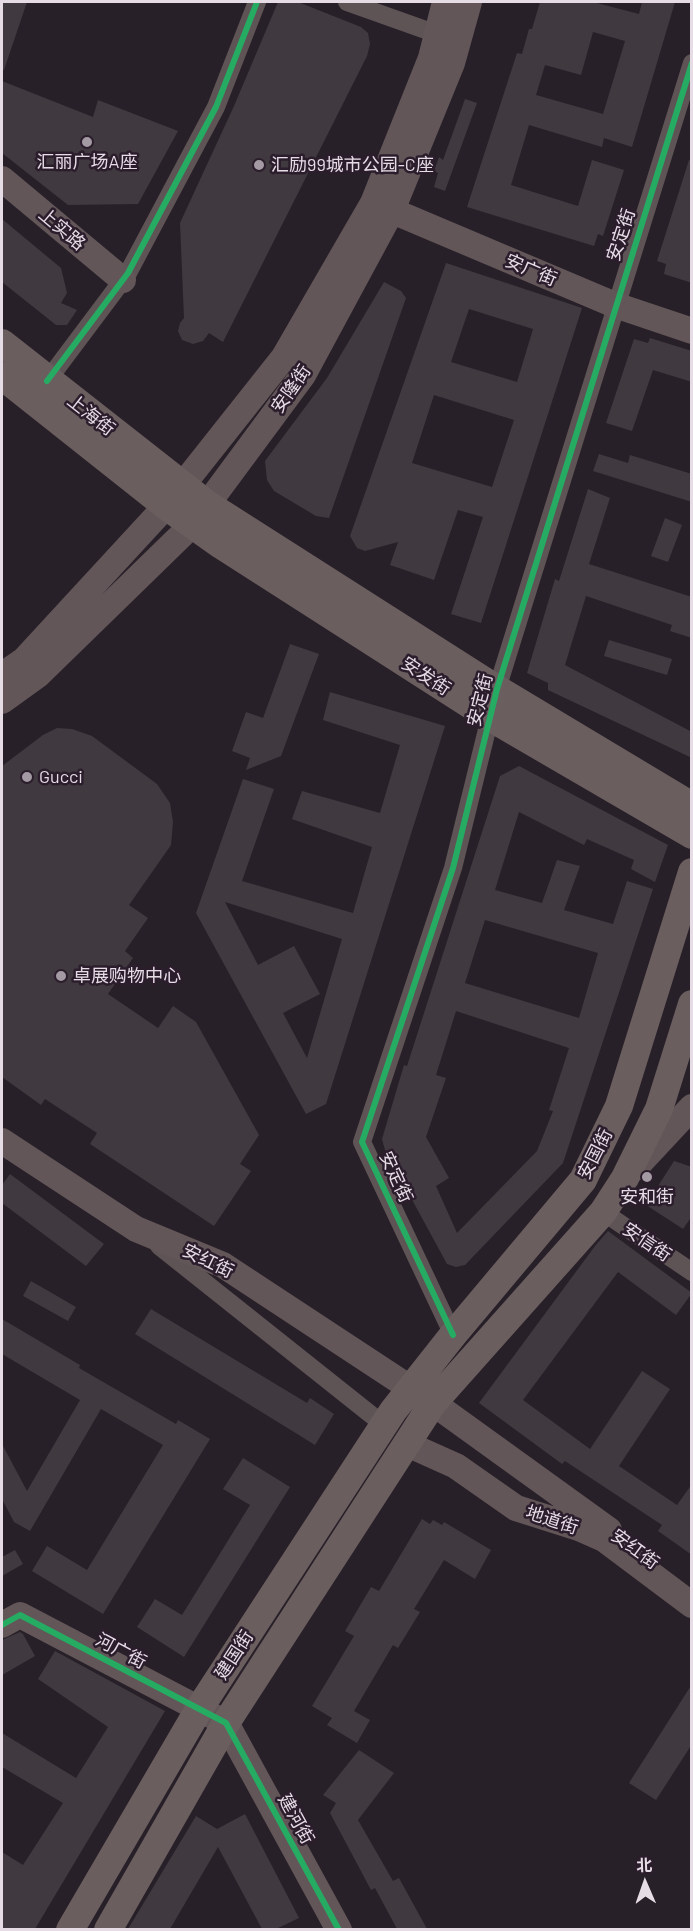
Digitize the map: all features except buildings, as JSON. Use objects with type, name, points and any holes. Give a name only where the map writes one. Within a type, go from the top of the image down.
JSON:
[{"type":"main road","name":"安隆街","points":[[2,675],[24,660],[174,496],[284,357],[382,206],[431,58],[445,2]]},
{"type":"main road","name":"安隆街","points":[[2,700],[38,675],[200,514],[303,375],[452,63],[469,2]]},
{"type":"main road","name":"上实路","points":[[2,179],[123,280]]},
{"type":"main road","name":"安广街","points":[[382,206],[443,234],[615,305],[692,331]]},
{"type":"main road","name":"上海街","points":[[2,343],[174,496]]},
{"type":"main road","name":"上海街","points":[[2,376],[174,496]]},
{"type":"main road","name":"安发街","points":[[174,496],[491,718],[692,836]]},
{"type":"main road","name":"安发街","points":[[200,514],[692,806]]},
{"type":"main road","name":"安国街","points":[[422,1395],[453,1335],[583,1180],[619,1106],[692,872]]},
{"type":"main road","name":"安国街","points":[[422,1395],[603,1212],[625,1178],[684,1057],[692,1004]]},
{"type":"main road","points":[[625,1178],[692,1107]]},
{"type":"main road","name":"安红街","points":[[2,1142],[136,1229],[223,1265],[422,1395],[692,1590]]},
{"type":"main road","name":"建国街","points":[[70,1929],[199,1709],[384,1425],[422,1395]]},
{"type":"main road","name":"建国街","points":[[108,1929],[226,1723],[407,1444],[422,1395]]},
{"type":"main road","name":"地道街","points":[[407,1444],[456,1466],[516,1508],[579,1528],[604,1539],[692,1605]]},
{"type":"main road","name":"河广街","points":[[2,1625],[20,1615],[226,1723]]},
{"type":"main road","name":"建河街","points":[[226,1723],[339,1929]]},
{"type":"street","points":[[47,381],[123,280],[216,107],[257,2]]},
{"type":"street","points":[[347,2],[437,34]]},
{"type":"street","name":"安定街","points":[[453,1335],[362,1142],[453,868],[497,689],[692,63]]},
{"type":"street","name":"安信街","points":[[603,1212],[692,1272]]},
{"type":"street","points":[[136,1229],[203,1279],[384,1425]]},
{"type":"cycle path","points":[[47,381],[128,273],[216,107],[257,2]]},
{"type":"cycle path","points":[[453,1335],[362,1142],[453,868],[497,689],[692,63]]},
{"type":"cycle path","points":[[2,1625],[20,1615],[226,1723],[339,1930]]},
{"type":"place","name":"汇丽广场A座","points":[[87,142]]},
{"type":"place","name":"汇励99城市公园-C座","points":[[259,165]]},
{"type":"place","name":"Gucci","points":[[27,777]]},
{"type":"place","name":"卓展购物中心","points":[[61,976]]},
{"type":"place","name":"安和街","points":[[647,1177]]}]
